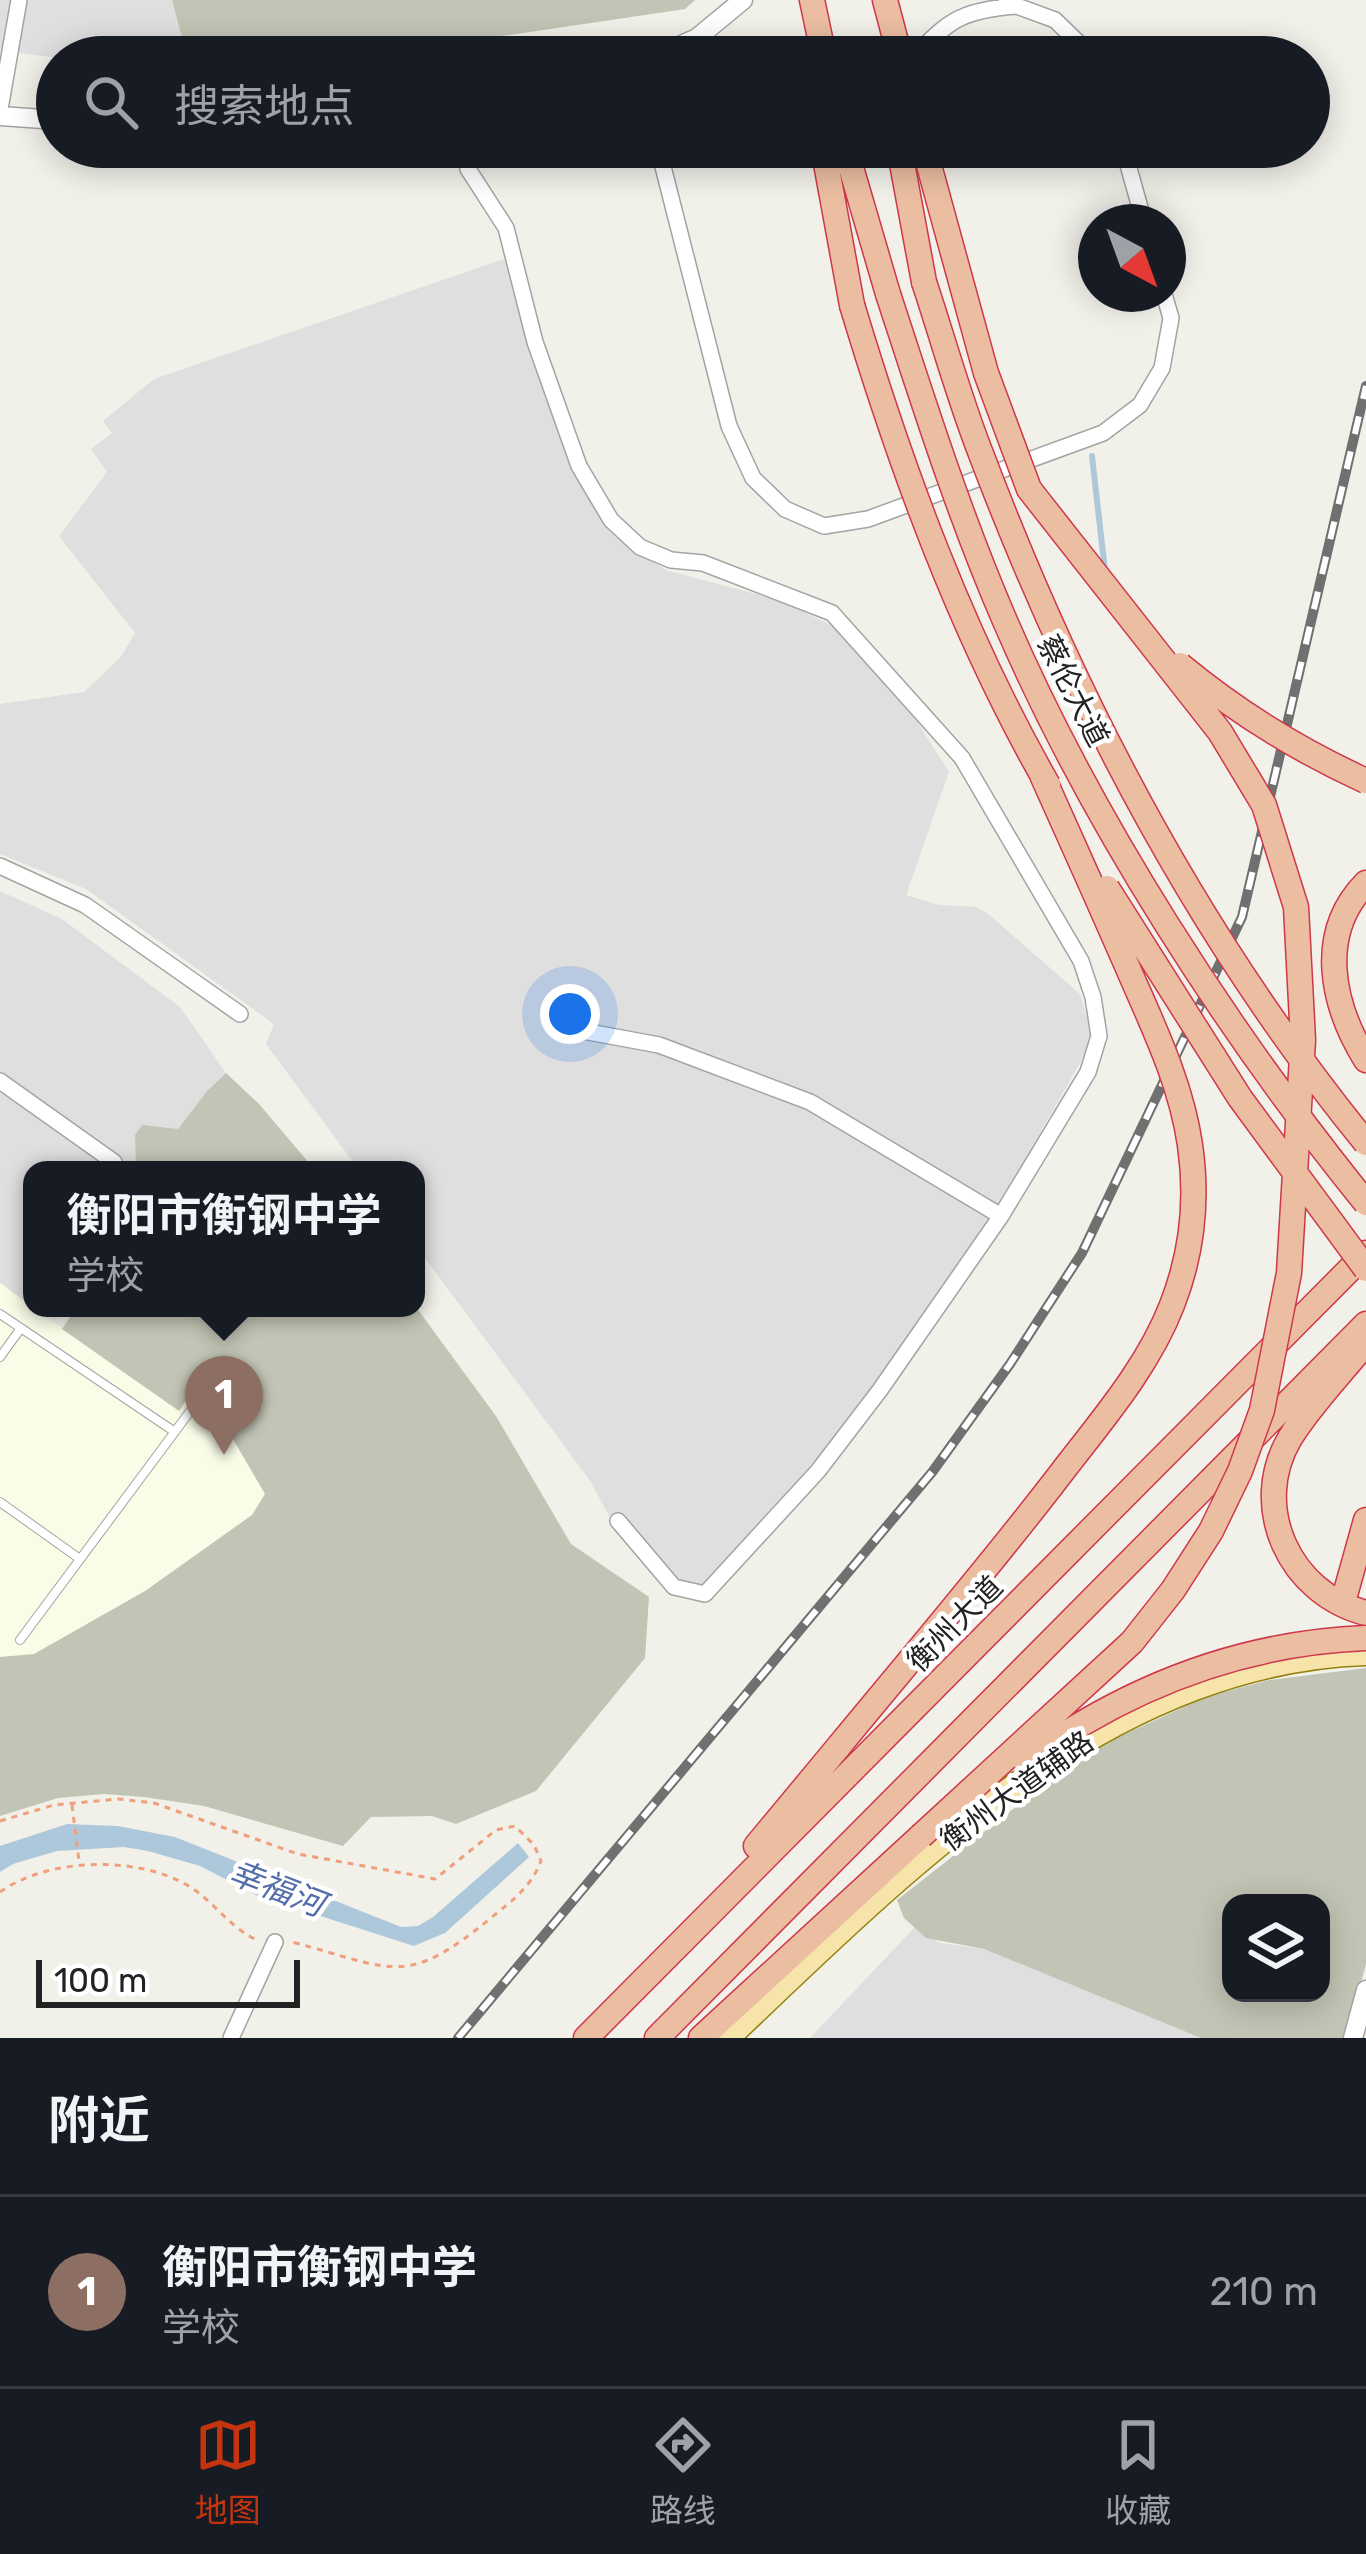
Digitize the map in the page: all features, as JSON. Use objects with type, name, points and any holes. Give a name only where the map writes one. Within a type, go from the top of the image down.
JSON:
[{"type":"highway","points":[[809,0],[812,36]]},
{"type":"highway","points":[[809,0],[818,36]]},
{"type":"highway","points":[[873,0],[879,36]]},
{"type":"highway","points":[[885,0],[894,36]]},
{"type":"highway","points":[[647,1974],[1013,1536],[1109,1411],[1171,1308],[1188,1256],[1195,1201],[1190,1143],[1163,1047],[931,542],[882,406],[852,305],[829,168]]},
{"type":"highway","name":"蔡伦大道","points":[[850,168],[945,467],[1005,622],[1074,761],[1140,877],[1264,1069],[1366,1203]]},
{"type":"highway","name":"蔡伦大道","points":[[905,168],[924,281],[980,452],[1043,608],[1158,835],[1252,992],[1366,1143]]},
{"type":"highway","points":[[701,2038],[1093,1682],[1173,1590],[1210,1532],[1240,1471],[1262,1410],[1288,1274],[1304,1040],[1296,908],[1281,849],[1246,771],[1030,489],[986,373],[930,168]]},
{"type":"highway","points":[[1135,625],[1240,713],[1306,753],[1366,781]]},
{"type":"highway","points":[[1042,775],[1117,905],[1240,1098],[1366,1269]]},
{"type":"highway","points":[[1366,883],[1339,923],[1333,963],[1337,998],[1366,1060]]},
{"type":"highway","name":"衡州大道","points":[[586,2038],[1366,1253]]},
{"type":"highway","points":[[657,2038],[1366,1324]]},
{"type":"highway","points":[[1366,1342],[1289,1440],[1276,1476],[1273,1510],[1295,1568],[1320,1592],[1366,1612]]},
{"type":"highway","points":[[1345,1595],[1366,1520]]},
{"type":"highway","points":[[1330,1654],[1336,1628]]},
{"type":"highway","points":[[921,1836],[1076,1725],[1132,1696],[1199,1668],[1267,1648],[1366,1638]]},
{"type":"main road","name":"衡州大道辅路","points":[[727,2038],[923,1860],[1068,1749],[1166,1698],[1216,1679],[1330,1654],[1366,1653]]},
{"type":"street","points":[[19,0],[0,113],[36,117]]},
{"type":"street","points":[[699,36],[743,0]]},
{"type":"street","points":[[933,36],[975,9],[1009,3],[1055,20],[1071,36]]},
{"type":"street","points":[[468,168],[506,228],[535,342],[579,466],[611,520],[640,547],[671,560],[703,562],[832,613],[962,758],[1081,961],[1099,1036],[1088,1072],[1001,1216],[880,1390],[818,1471],[705,1594],[674,1587],[618,1521]]},
{"type":"street","points":[[663,168],[729,426],[753,478],[785,509],[824,526],[868,519],[1103,433],[1140,405],[1162,368],[1169,312]]},
{"type":"street","points":[[1129,168],[1139,204]]},
{"type":"street","points":[[0,866],[85,905],[240,1014]]},
{"type":"street","points":[[572,1029],[659,1045],[810,1102],[1001,1216]]},
{"type":"street","points":[[0,1081],[113,1161]]},
{"type":"street","points":[[231,2038],[275,1942]]},
{"type":"street","points":[[1357,2038],[1366,1990]]},
{"type":"street","points":[[1357,2038],[1366,2020]]},
{"type":"lane","points":[[0,1314],[175,1432]]},
{"type":"lane","points":[[0,1357],[21,1328]]},
{"type":"lane","points":[[20,1640],[197,1402]]},
{"type":"lane","points":[[0,1502],[80,1559]]},
{"type":"path","points":[[0,1821],[72,1803],[118,1798],[154,1803],[298,1854],[435,1879],[496,1830],[515,1826],[534,1845],[541,1861],[525,1891],[454,1949],[417,1967],[396,1970],[243,1934],[182,1882],[124,1868],[79,1864],[32,1874],[0,1892]]},
{"type":"path","points":[[72,1803],[79,1864]]},
{"type":"shaded area","points":[[0,0],[172,0],[181,36],[36,36],[36,55],[0,50]]},
{"type":"shaded area","points":[[172,0],[695,0],[685,9],[502,36],[181,36]]},
{"type":"shaded area","points":[[504,259],[570,466],[606,522],[640,554],[666,570],[778,600],[835,627],[907,706],[949,772],[906,895],[987,913],[1080,994],[1091,1031],[1084,1056],[1002,1199],[881,1378],[811,1467],[694,1598],[669,1590],[611,1520],[591,1482],[425,1258],[425,1161],[352,1161],[266,1044],[274,1024],[86,889],[0,854],[0,704],[84,692],[120,658],[135,633],[59,536],[107,472],[91,449],[112,433],[103,421],[154,379]]},
{"type":"shaded area","points":[[0,891],[62,919],[180,1007],[226,1073],[178,1129],[135,1135],[136,1161],[23,1161],[23,1300],[0,1283]]},
{"type":"shaded area","points":[[226,1073],[307,1161],[136,1161],[135,1135],[142,1125],[178,1129]]},
{"type":"shaded area","points":[[0,1283],[23,1300],[23,1317],[47,1317],[62,1328],[70,1317],[423,1317],[496,1415],[0,1773]]},
{"type":"shaded area","points":[[70,1317],[423,1317],[496,1416],[571,1544],[649,1597],[645,1658],[536,1791],[456,1824],[432,1816],[371,1817],[343,1846],[204,1806],[144,1797],[58,1798],[0,1816],[0,1657],[34,1654],[145,1591],[252,1515],[265,1494],[199,1381],[179,1411],[62,1329]]},
{"type":"shaded area","points":[[1366,1668],[1366,1964],[1346,2038],[1201,2038],[984,1949],[926,1938],[904,1918],[897,1900],[1068,1766],[1205,1697],[1269,1680]]},
{"type":"shaded area","points":[[914,1928],[940,1943],[984,1949],[1201,2038],[810,2038]]},
{"type":"water","points":[[67,1824],[118,1826],[175,1837],[401,1927],[418,1926],[433,1917],[518,1843],[529,1857],[445,1933],[414,1946],[258,1896],[200,1866],[148,1851],[124,1847],[57,1851],[0,1872],[0,1846]]},
{"type":"waterway","name":"幸福河","points":[[1092,456],[1105,571]]},
{"type":"railway","points":[[458,2038],[933,1471],[1082,1253],[1242,917],[1366,386]]},
{"type":"place","name":"衡阳市衡钢中学","points":[[224,1455]]}]
